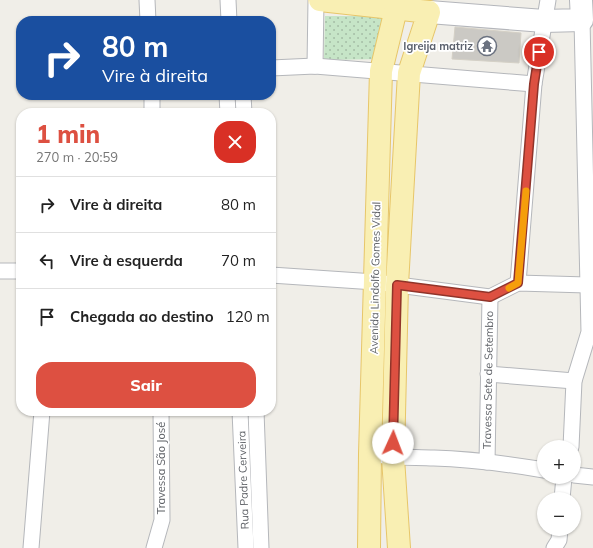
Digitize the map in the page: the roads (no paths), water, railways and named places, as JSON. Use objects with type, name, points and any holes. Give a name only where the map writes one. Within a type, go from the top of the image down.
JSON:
[{"type":"main road","points":[[320,0],[357,2],[396,9],[544,21],[582,10]]},
{"type":"main road","name":"Avenida Lindolfo Gomes Vidal","points":[[370,548],[370,454],[381,71],[396,9]]},
{"type":"main road","name":"Avenida Lindolfo Gomes Vidal","points":[[399,548],[393,458],[397,285],[409,73],[429,12]]},
{"type":"street","points":[[148,0],[148,16]]},
{"type":"street","points":[[228,0],[229,16]]},
{"type":"street","points":[[315,66],[316,0]]},
{"type":"street","points":[[518,283],[534,84],[548,0]]},
{"type":"street","points":[[571,440],[574,381],[591,332],[587,285],[582,10]]},
{"type":"street","points":[[276,68],[315,66],[534,84]]},
{"type":"street","points":[[0,271],[16,271]]},
{"type":"street","points":[[276,275],[375,282],[490,297],[518,283],[587,285]]},
{"type":"street","name":"Travessa Sete de Setembro","points":[[487,462],[490,297]]},
{"type":"street","points":[[488,374],[574,381]]},
{"type":"street","points":[[31,548],[42,416]]},
{"type":"street","name":"Travessa São José","points":[[154,548],[162,520],[161,416]]},
{"type":"street","name":"Rua Padre Cerveira","points":[[240,416],[246,548]]},
{"type":"street","name":"Rua Padre Cerveira","points":[[256,416],[261,548]]},
{"type":"street","points":[[370,454],[393,458],[434,458],[487,462],[537,469]]},
{"type":"street","points":[[581,476],[593,477]]},
{"type":"place","name":"Igreija matriz","points":[[487,46]]}]
